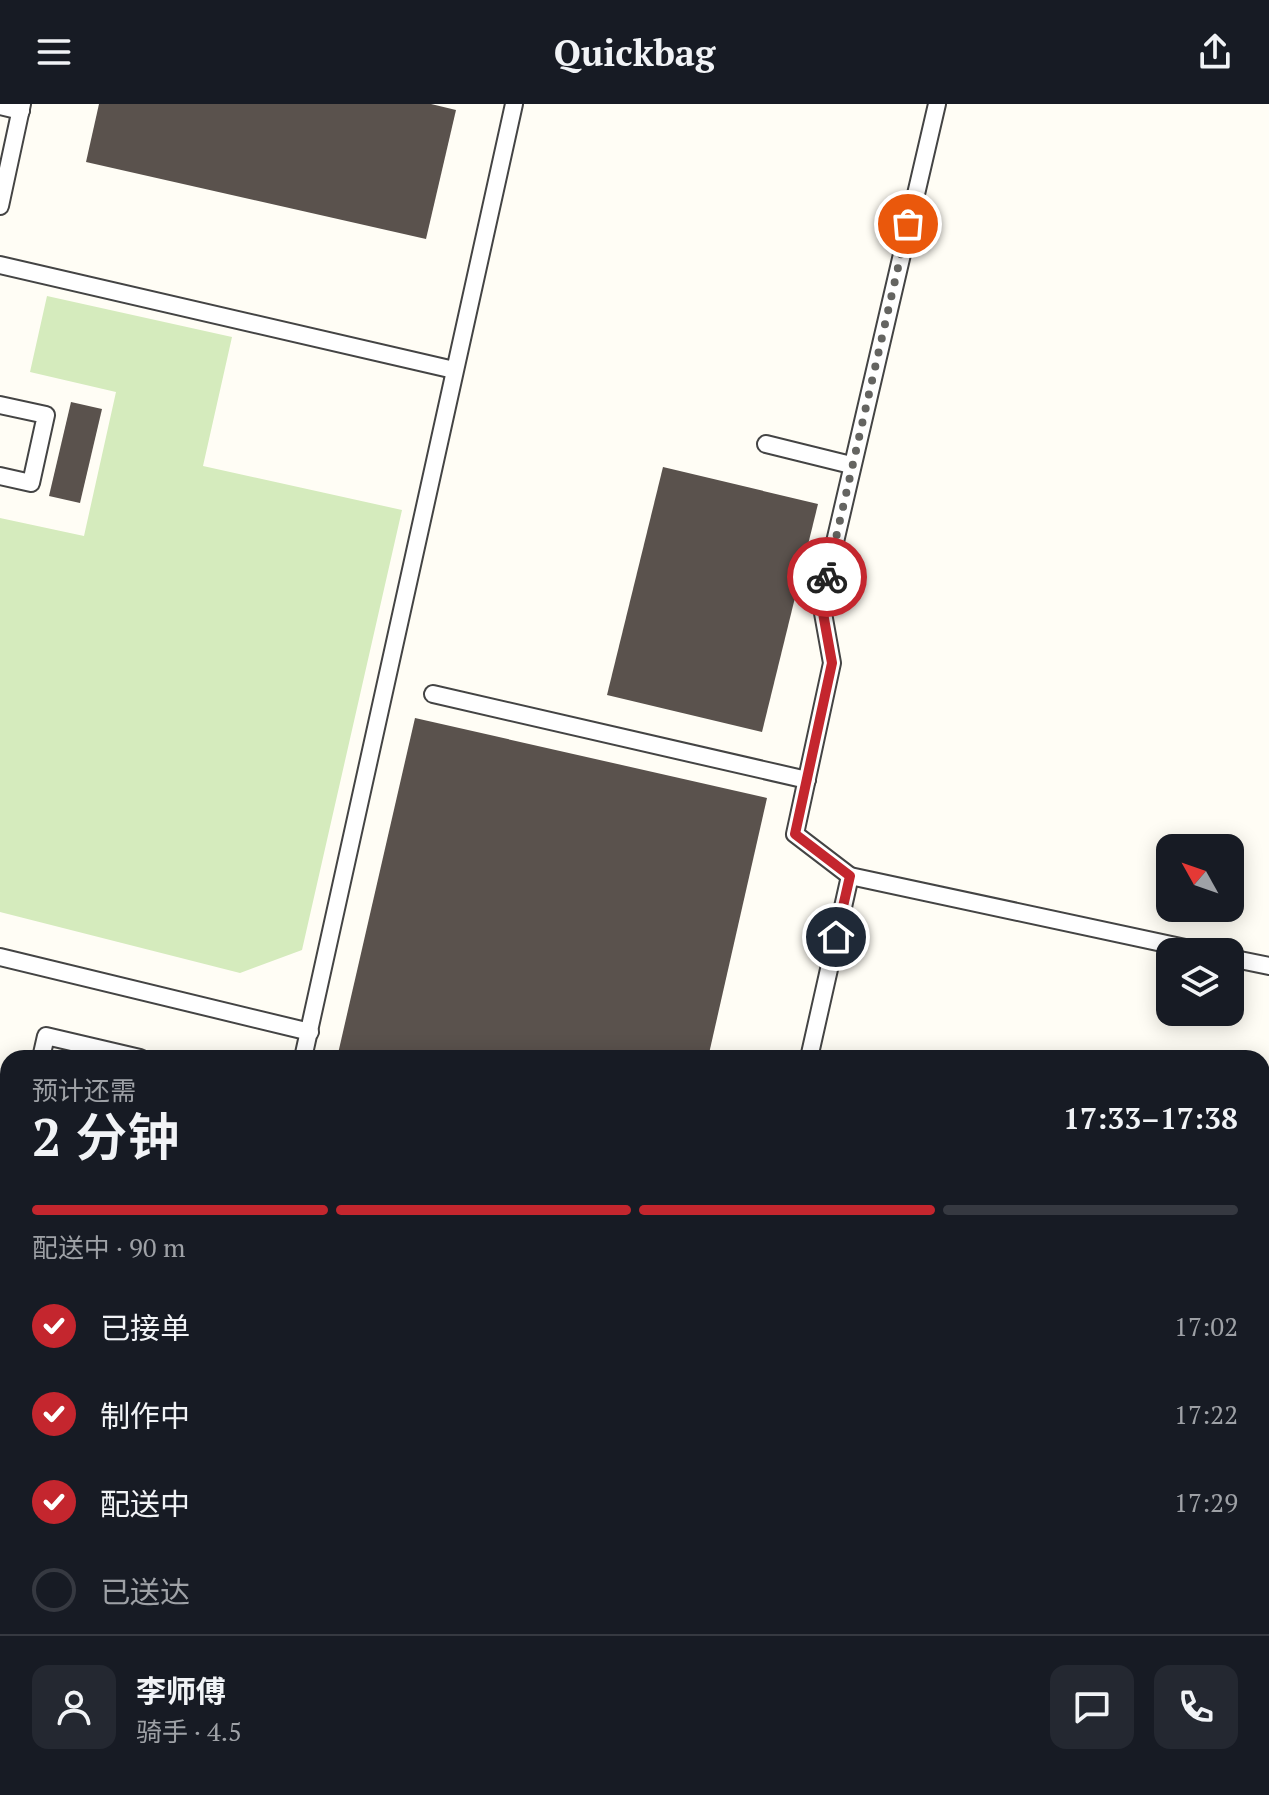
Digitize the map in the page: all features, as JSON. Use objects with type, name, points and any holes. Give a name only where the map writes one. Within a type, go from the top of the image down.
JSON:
[{"type":"lane","points":[[305,1050],[514,104]]},
{"type":"lane","points":[[937,104],[821,602],[832,663],[795,834],[850,876],[1156,942]]},
{"type":"lane","points":[[0,106],[22,107],[0,206]]},
{"type":"lane","points":[[0,265],[454,370]]},
{"type":"lane","points":[[0,405],[46,415],[31,483],[0,476]]},
{"type":"lane","points":[[766,444],[851,465]]},
{"type":"lane","points":[[433,694],[807,780]]},
{"type":"lane","points":[[811,1050],[850,876]]},
{"type":"lane","points":[[0,957],[310,1032]]},
{"type":"lane","points":[[1244,961],[1269,966]]},
{"type":"lane","points":[[43,1050],[46,1036],[106,1050]]},
{"type":"green space","points":[[47,296],[232,337],[203,466],[402,510],[302,950],[240,973],[0,912],[0,518],[84,536],[116,392],[30,372]]},
{"type":"building","points":[[99,104],[431,104],[456,110],[426,239],[86,162]]},
{"type":"building","points":[[71,402],[102,409],[80,503],[49,496]]},
{"type":"building","points":[[663,467],[818,504],[762,732],[607,695]]},
{"type":"building","points":[[415,718],[767,798],[710,1050],[339,1050]]},
{"type":"way so far","points":[[827,577],[908,224]]},
{"type":"route","points":[[827,577],[821,602],[832,663],[795,834],[850,876],[836,937]]}]
